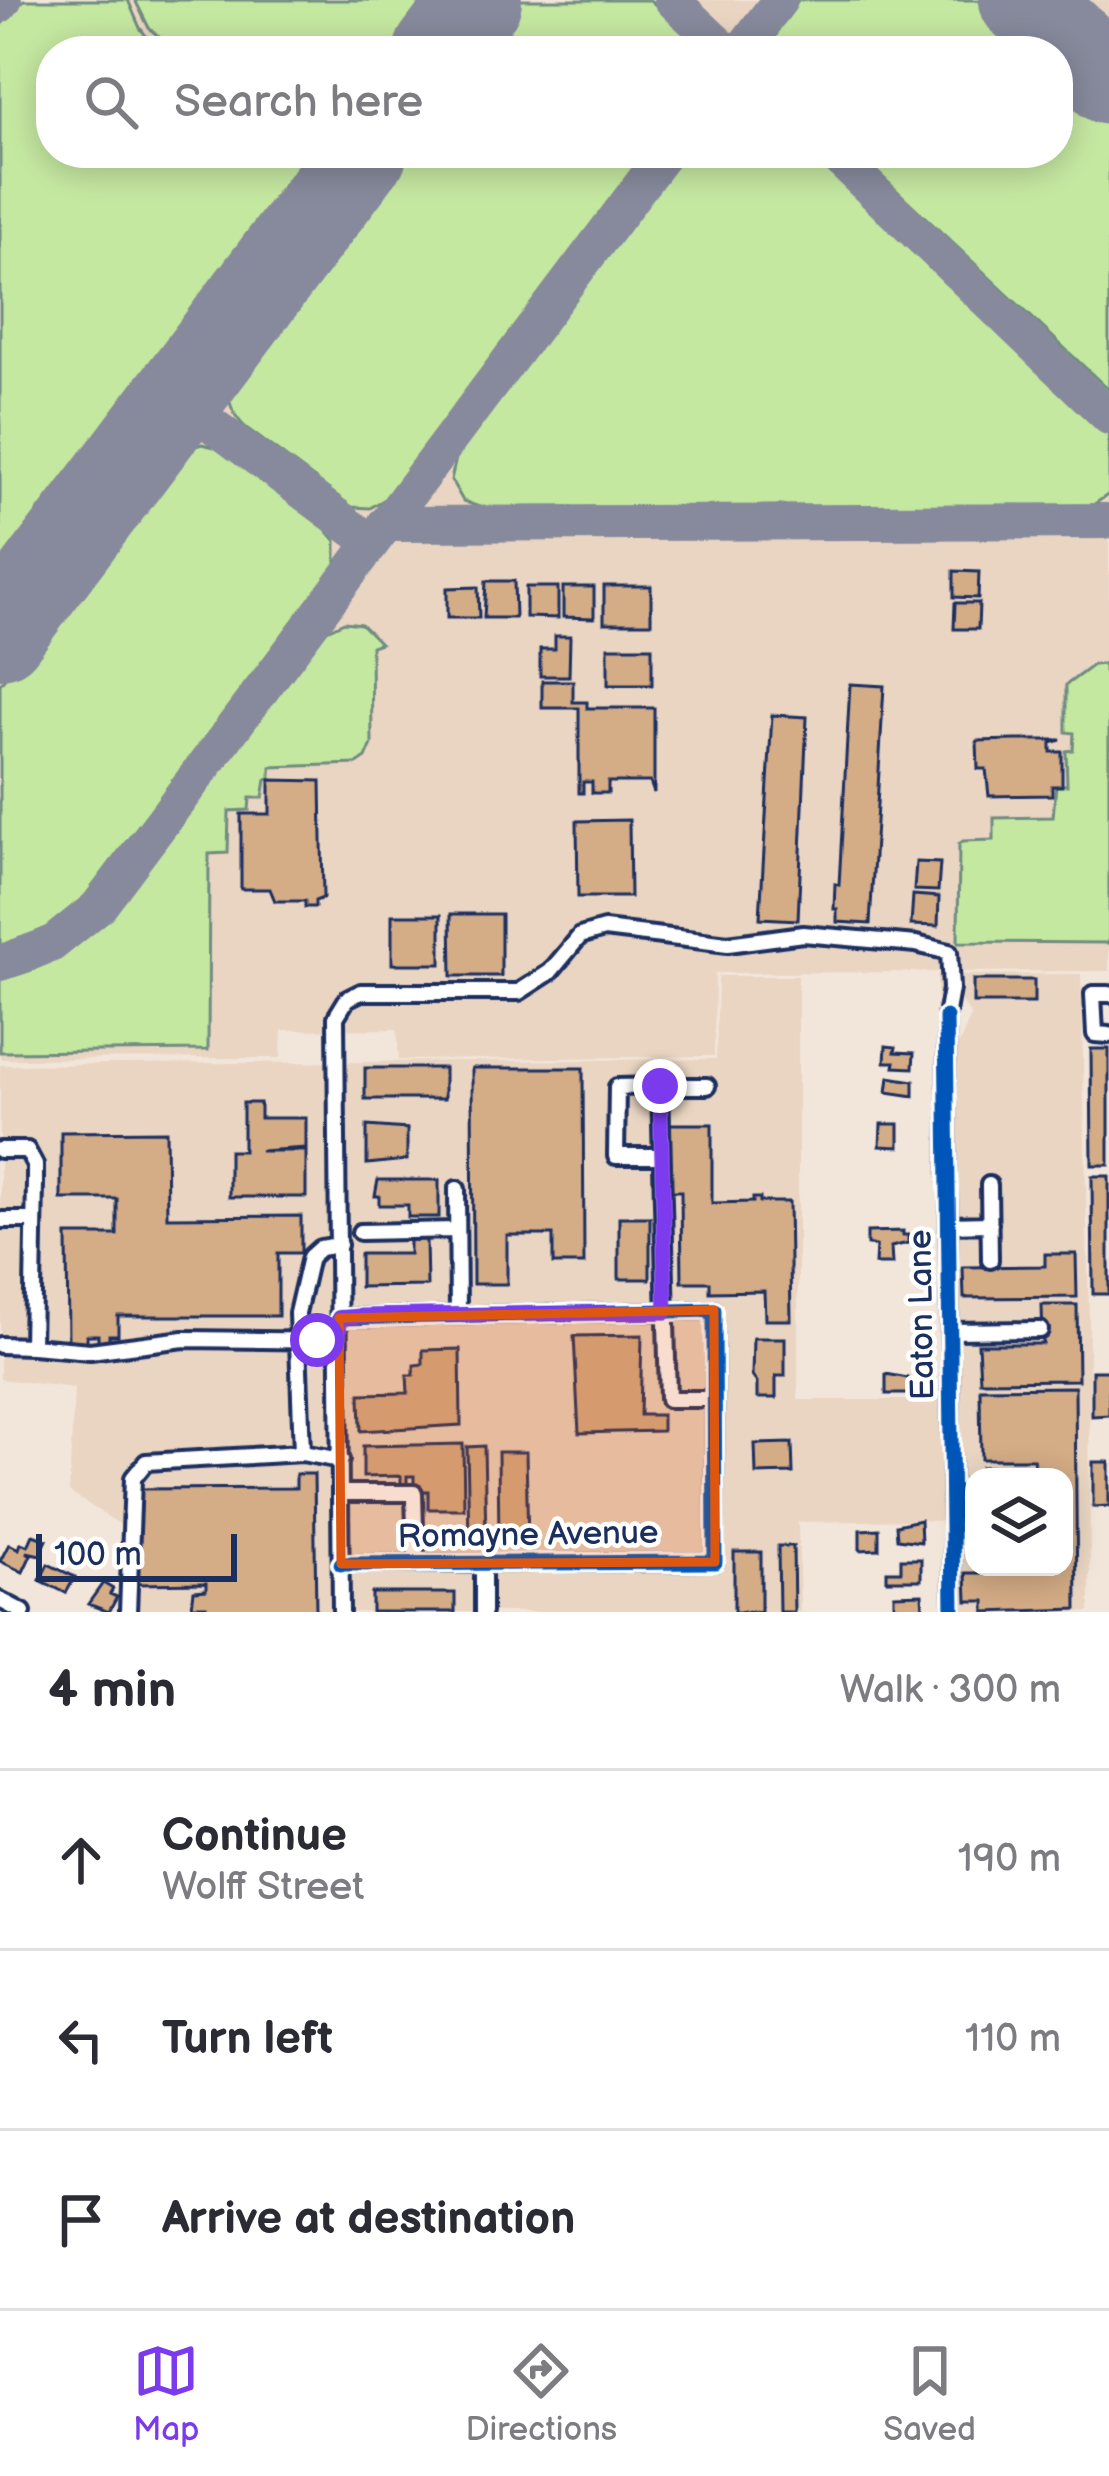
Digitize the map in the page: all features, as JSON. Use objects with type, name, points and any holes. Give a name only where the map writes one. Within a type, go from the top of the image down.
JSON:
[{"type":"street","name":"Eaton Lane","points":[[339,1245],[336,1017],[347,999],[361,992],[519,992],[550,971],[580,937],[604,929],[728,944],[803,934],[916,944],[949,952],[953,1612]]},
{"type":"street","points":[[1109,994],[1094,994],[1095,1034],[1109,1035]]},
{"type":"street","points":[[339,1318],[458,1314],[666,1312],[714,1310],[714,1399],[668,1399],[666,1312],[660,1156],[660,1086]]},
{"type":"street","points":[[660,1156],[616,1156],[617,1087],[707,1086]]},
{"type":"street","points":[[0,1150],[21,1148],[35,1165],[32,1346]]},
{"type":"street","points":[[989,1185],[990,1260]]},
{"type":"street","points":[[457,1189],[458,1314]]},
{"type":"street","points":[[0,1220],[33,1220]]},
{"type":"street","points":[[949,1225],[990,1224]]},
{"type":"street","points":[[360,1232],[457,1230]]},
{"type":"street","points":[[302,1453],[297,1313],[310,1257],[320,1248],[339,1245],[341,1612]]},
{"type":"street","points":[[950,1331],[1040,1330]]},
{"type":"street","points":[[0,1345],[90,1352],[184,1339],[340,1341]]},
{"type":"street","name":"Romayne Avenue","points":[[341,1564],[715,1562],[714,1399]]},
{"type":"street","points":[[128,1612],[134,1478],[139,1467],[146,1462],[302,1453],[340,1460]]},
{"type":"street","points":[[341,1493],[415,1493],[416,1564]]},
{"type":"street","points":[[483,1564],[484,1612]]},
{"type":"street","points":[[0,1603],[21,1612]]},
{"type":"highlighted area","points":[[714,1310],[715,1562],[341,1564],[339,1318]]},
{"type":"shaded area","points":[[0,0],[1109,0],[1109,971],[715,973],[714,1056],[399,1060],[397,1029],[282,1030],[281,1058],[0,1059]]},
{"type":"shaded area","points":[[1081,974],[1090,1612],[960,1612],[960,1522],[920,1520],[798,1522],[800,1612],[123,1612],[127,1529],[69,1492],[74,1388],[0,1379],[0,1065],[716,1059],[718,976],[798,976],[798,1400],[956,1400],[955,1053],[971,1016],[959,998],[937,999],[937,975]]},
{"type":"green space","points":[[24,0],[128,0],[146,36],[36,36],[36,168],[310,170],[0,582],[0,26]]},
{"type":"green space","points":[[135,0],[437,0],[410,36],[158,36]]},
{"type":"green space","points":[[514,0],[650,0],[687,36],[486,36]]},
{"type":"green space","points":[[798,0],[983,0],[1021,36],[776,36]]},
{"type":"green space","points":[[1073,85],[1109,119],[1109,390],[873,168],[1073,168]]},
{"type":"green space","points":[[388,168],[634,168],[385,499],[370,508],[352,507],[245,427],[231,404],[231,376]]},
{"type":"green space","points":[[673,168],[829,168],[1106,429],[1109,494],[1083,512],[487,510],[463,501],[451,480],[457,454]]},
{"type":"green space","points":[[202,444],[222,449],[323,526],[336,541],[336,564],[83,899],[55,924],[0,948],[0,684],[174,453]]},
{"type":"green space","points":[[344,622],[361,624],[380,643],[371,646],[372,744],[357,764],[271,767],[263,798],[250,798],[249,810],[229,811],[228,853],[209,854],[208,1050],[0,1052],[0,979],[59,956],[109,918],[323,632]]},
{"type":"green space","points":[[1104,664],[1104,671],[1109,672],[1109,943],[958,942],[959,844],[994,840],[994,818],[1053,817],[1056,785],[1067,785],[1066,751],[1073,750],[1074,733],[1066,732],[1066,685],[1093,665]]},
{"type":"building","points":[[954,571],[979,572],[978,598],[954,597]]},
{"type":"building","points":[[486,581],[514,581],[515,618],[484,618]]},
{"type":"building","points":[[604,586],[651,586],[651,623],[604,623]]},
{"type":"building","points":[[478,587],[479,618],[447,618],[447,588]]},
{"type":"building","points":[[526,587],[558,587],[558,618],[526,617]]},
{"type":"building","points":[[563,587],[594,587],[594,618],[563,617]]},
{"type":"building","points":[[955,603],[979,603],[978,629],[954,629]]},
{"type":"building","points":[[555,636],[570,636],[569,676],[540,676],[540,649],[555,649]]},
{"type":"building","points":[[608,647],[652,647],[652,685],[608,685]]},
{"type":"building","points":[[542,681],[573,681],[573,702],[587,702],[587,708],[654,708],[654,793],[650,782],[608,782],[608,793],[592,793],[592,782],[583,782],[583,793],[579,793],[579,708],[542,708]]},
{"type":"building","points":[[850,684],[884,686],[870,924],[837,922],[834,909]]},
{"type":"building","points":[[772,715],[807,717],[798,920],[760,918]]},
{"type":"building","points":[[1061,740],[1051,743],[1051,752],[1062,752],[1062,786],[1052,786],[1052,795],[989,796],[986,769],[978,769],[977,741]]},
{"type":"building","points":[[270,780],[321,781],[323,898],[315,901],[315,907],[305,907],[305,901],[275,901],[270,889],[241,889],[241,814],[270,814]]},
{"type":"building","points":[[629,820],[630,897],[578,897],[577,821]]},
{"type":"building","points":[[916,862],[940,863],[938,891],[914,890]]},
{"type":"building","points":[[913,895],[939,897],[938,926],[911,925]]},
{"type":"building","points":[[451,914],[501,914],[501,976],[452,976]]},
{"type":"building","points":[[392,915],[441,915],[441,964],[392,964]]},
{"type":"building","points":[[973,980],[1034,980],[1034,1003],[973,1003]]},
{"type":"building","points":[[886,1046],[896,1047],[895,1052],[914,1053],[913,1068],[885,1062]]},
{"type":"building","points":[[1091,1049],[1109,1049],[1109,1165],[1092,1165]]},
{"type":"building","points":[[365,1068],[444,1068],[444,1099],[365,1099]]},
{"type":"building","points":[[472,1068],[583,1068],[584,1264],[553,1264],[553,1235],[507,1235],[507,1284],[473,1284]]},
{"type":"building","points":[[889,1077],[914,1081],[914,1096],[887,1092]]},
{"type":"building","points":[[243,1103],[260,1103],[260,1118],[306,1118],[306,1148],[260,1151],[306,1151],[306,1197],[229,1197],[229,1151],[243,1151]]},
{"type":"building","points":[[666,1124],[712,1124],[712,1203],[753,1202],[753,1198],[789,1202],[791,1320],[765,1320],[764,1291],[710,1292],[710,1282],[682,1282],[681,1191],[666,1191]]},
{"type":"building","points":[[881,1124],[899,1124],[899,1147],[880,1146]]},
{"type":"building","points":[[367,1126],[407,1129],[407,1160],[367,1164]]},
{"type":"building","points":[[166,1131],[167,1217],[301,1216],[301,1253],[278,1253],[278,1316],[118,1316],[118,1335],[109,1335],[109,1343],[98,1343],[98,1335],[87,1335],[87,1345],[68,1345],[67,1235],[117,1235],[117,1199],[61,1199],[61,1132]]},
{"type":"building","points":[[1092,1176],[1109,1176],[1109,1294],[1093,1294]]},
{"type":"building","points":[[378,1180],[439,1180],[439,1217],[408,1217],[408,1205],[379,1205],[379,1196],[375,1196]]},
{"type":"building","points":[[619,1217],[650,1217],[650,1279],[619,1279]]},
{"type":"building","points":[[903,1231],[908,1243],[891,1247],[892,1264],[875,1264],[876,1246],[867,1245],[867,1232]]},
{"type":"building","points":[[409,1240],[426,1240],[427,1286],[360,1287],[360,1254],[409,1254]]},
{"type":"building","points":[[1045,1254],[1076,1254],[1077,1297],[964,1298],[963,1267],[1045,1266]]},
{"type":"building","points":[[1042,1305],[1077,1305],[1078,1380],[980,1381],[978,1344],[1043,1344]]},
{"type":"building","points":[[642,1335],[640,1415],[662,1415],[662,1431],[579,1433],[574,1336]]},
{"type":"building","points":[[753,1338],[785,1338],[785,1376],[776,1376],[776,1398],[757,1398]]},
{"type":"building","points":[[460,1349],[461,1425],[361,1431],[360,1394],[408,1393],[407,1375],[414,1375],[414,1365],[423,1364],[423,1350]]},
{"type":"building","points":[[1092,1371],[1109,1371],[1109,1415],[1092,1416]]},
{"type":"building","points":[[886,1374],[908,1378],[909,1394],[886,1394]]},
{"type":"building","points":[[1075,1387],[1077,1609],[985,1612],[985,1601],[967,1601],[966,1576],[1073,1576],[1073,1468],[981,1468],[1035,1467],[1033,1459],[981,1459],[980,1388]]},
{"type":"building","points":[[792,1443],[793,1473],[756,1474],[755,1444]]},
{"type":"building","points":[[463,1444],[464,1509],[428,1509],[428,1491],[414,1491],[414,1476],[407,1476],[407,1487],[401,1487],[401,1476],[363,1477],[363,1446]]},
{"type":"building","points":[[484,1446],[486,1537],[469,1538],[467,1447]]},
{"type":"building","points":[[498,1452],[526,1452],[528,1545],[499,1545]]},
{"type":"building","points":[[1093,1462],[1109,1462],[1109,1506],[1093,1507]]},
{"type":"building","points":[[296,1474],[314,1474],[316,1612],[206,1612],[206,1606],[192,1606],[194,1591],[206,1590],[206,1583],[137,1584],[136,1489],[296,1488]]},
{"type":"building","points":[[920,1520],[921,1542],[897,1539],[896,1525]]},
{"type":"building","points":[[879,1529],[879,1549],[860,1550],[860,1530]]},
{"type":"building","points":[[33,1535],[47,1540],[40,1555],[27,1552],[31,1555],[23,1572],[0,1561],[9,1544],[19,1549],[21,1543],[28,1546]]},
{"type":"building","points":[[778,1546],[793,1546],[794,1612],[779,1612]]},
{"type":"building","points":[[734,1552],[761,1552],[761,1612],[734,1612]]},
{"type":"building","points":[[901,1559],[921,1559],[921,1580],[887,1580],[887,1571],[901,1571]]},
{"type":"building","points":[[48,1564],[75,1577],[66,1593],[40,1580]]},
{"type":"building","points":[[103,1583],[117,1597],[109,1612],[88,1604]]},
{"type":"building","points":[[372,1593],[455,1593],[455,1612],[372,1612]]},
{"type":"building","points":[[922,1594],[923,1612],[904,1612],[894,1605],[894,1595]]},
{"type":"taxiway","points":[[0,5],[4,0]]},
{"type":"taxiway","points":[[672,0],[710,36]]},
{"type":"taxiway","points":[[752,36],[780,0]]},
{"type":"taxiway","points":[[0,963],[52,944],[99,906],[654,168]]},
{"type":"taxiway","points":[[849,168],[1109,417]]},
{"type":"taxiway","points":[[177,399],[371,542]]},
{"type":"taxiway","points":[[385,524],[1109,521]]},
{"type":"runway","points":[[450,36],[477,0]]},
{"type":"runway","points":[[1024,0],[1062,36]]},
{"type":"runway","points":[[1073,46],[1109,80]]},
{"type":"runway","points":[[0,634],[351,168]]},
{"type":"cycle path","points":[[946,1017],[953,1612]]},
{"type":"cycle path","points":[[339,1318],[714,1310],[715,1562],[341,1564]]},
{"type":"route","points":[[317,1340],[340,1341],[339,1318],[358,1316],[666,1312],[660,1086]]}]
